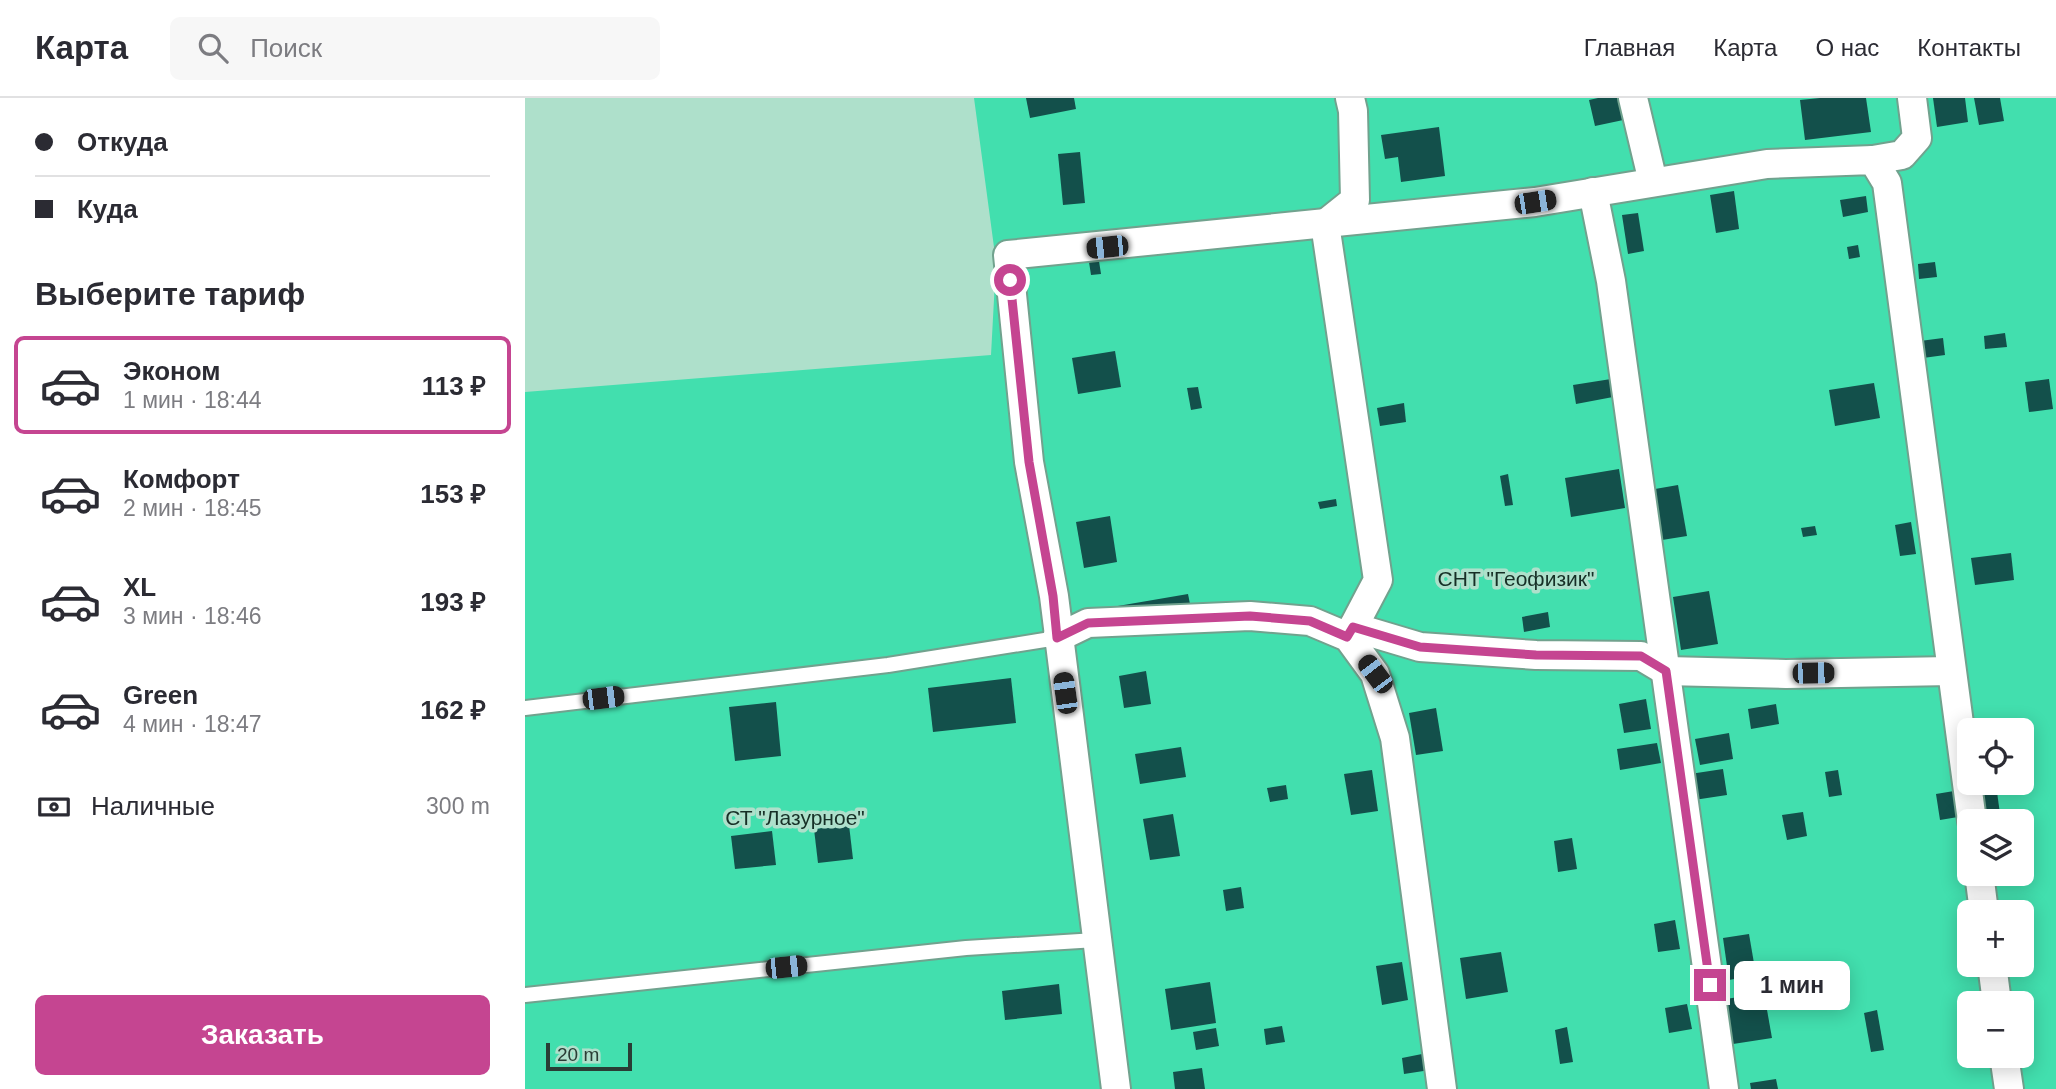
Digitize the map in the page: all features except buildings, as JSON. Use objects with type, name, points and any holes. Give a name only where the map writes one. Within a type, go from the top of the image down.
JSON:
[{"type":"street","points":[[1325,224],[1355,200],[1353,111],[1350,98]]},
{"type":"street","points":[[1633,98],[1653,182]]},
{"type":"street","points":[[1116,1089],[1053,596],[1029,462],[1008,256],[1535,202],[1767,164],[1873,160],[1902,155],[1917,138],[1912,98]]},
{"type":"street","points":[[1873,160],[1887,183],[1970,809]]},
{"type":"street","points":[[1593,192],[1611,281],[1724,1089]]},
{"type":"street","points":[[1325,224],[1378,580],[1350,632]]},
{"type":"street","points":[[1057,638],[1088,623],[1250,616],[1310,621],[1420,647],[1536,655],[1641,656],[1666,671],[1786,674],[1951,671]]},
{"type":"street","points":[[1350,632],[1375,674],[1395,738],[1442,1089]]},
{"type":"street","points":[[2006,1068],[2009,1089]]},
{"type":"lane","points":[[525,708],[888,665],[1057,638]]},
{"type":"lane","points":[[525,995],[966,948],[1096,940]]},
{"type":"green space","name":"СНТ \"Геофизик\"","points":[[974,98],[2056,98],[2056,1089],[525,1089],[525,392],[991,355],[996,262]]},
{"type":"route","points":[[1010,280],[1029,462],[1053,596],[1057,638],[1088,623],[1250,616],[1310,621],[1347,637],[1353,627],[1420,647],[1536,655],[1641,656],[1666,671],[1710,985]]},
{"type":"park label","name":"СТ \"Лазурное\"","points":[[795,817]]}]
